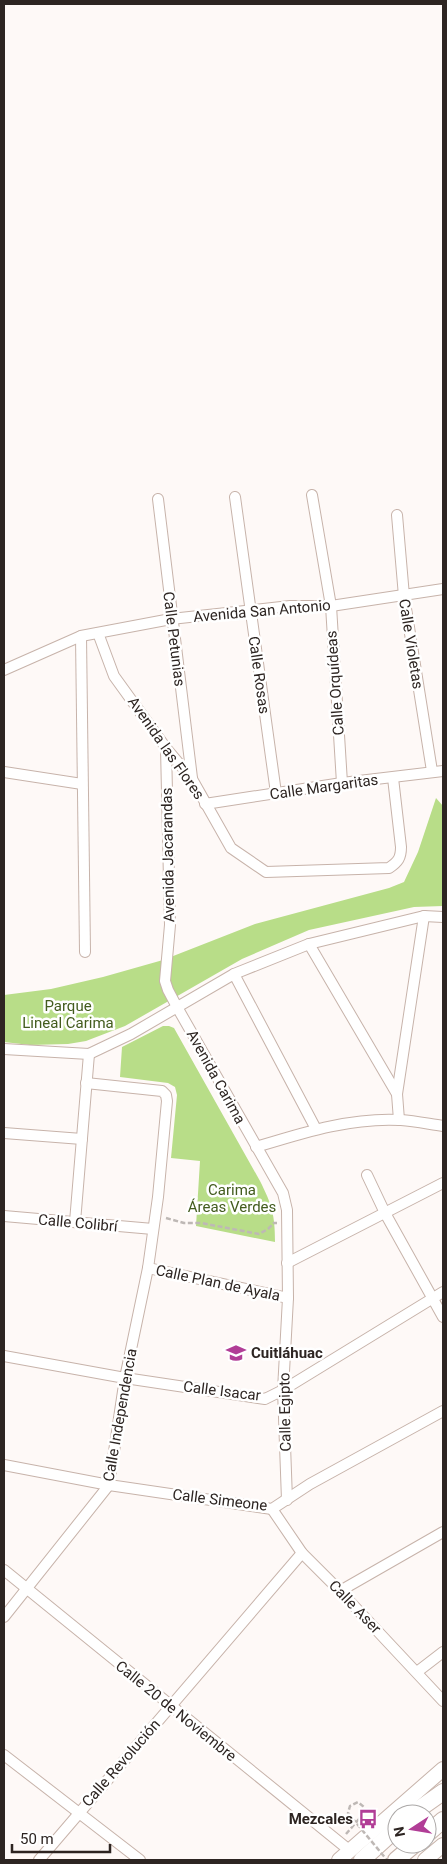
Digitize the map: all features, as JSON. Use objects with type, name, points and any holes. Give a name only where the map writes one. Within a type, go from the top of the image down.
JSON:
[{"type":"highway","points":[[426,1804],[443,1792]]},
{"type":"highway","points":[[362,1860],[387,1837]]},
{"type":"main road","points":[[339,1860],[344,1846],[443,1769]]},
{"type":"main road","points":[[425,1860],[443,1846]]},
{"type":"street","name":"Calle Orquídeas","points":[[312,495],[331,606],[342,783]]},
{"type":"street","name":"Calle Rosas","points":[[235,497],[276,793]]},
{"type":"street","name":"Calle Petunias","points":[[158,499],[171,619],[192,779]]},
{"type":"street","name":"Calle Violetas","points":[[397,516],[404,596],[432,771]]},
{"type":"street","name":"Avenida San Antonio","points":[[4,670],[82,636],[171,619],[290,606],[331,606],[443,589]]},
{"type":"street","name":"Avenida las Flores","points":[[98,633],[114,676],[166,748],[192,779],[231,848],[266,872],[389,868],[396,863],[401,857],[401,847],[393,778]]},
{"type":"street","points":[[82,636],[85,952]]},
{"type":"street","name":"Avenida Jacarandas","points":[[166,748],[170,925],[165,982],[177,1007]]},
{"type":"street","name":"Calle Margaritas","points":[[205,804],[342,783],[443,771]]},
{"type":"street","points":[[4,772],[82,784]]},
{"type":"street","points":[[399,1120],[397,1094],[424,916]]},
{"type":"street","points":[[4,1049],[89,1054],[131,1034],[234,974],[309,944],[424,916],[443,917]]},
{"type":"street","points":[[309,944],[397,1094]]},
{"type":"street","points":[[234,974],[316,1129]]},
{"type":"street","name":"Avenida Carima","points":[[177,1007],[283,1193],[287,1210],[287,1222]]},
{"type":"street","points":[[75,1222],[89,1054]]},
{"type":"street","name":"Calle Independencia","points":[[4,1617],[109,1485],[125,1378],[148,1268],[167,1101],[166,1095],[162,1091],[86,1083]]},
{"type":"street","points":[[256,1147],[316,1129],[358,1122],[399,1120],[443,1126]]},
{"type":"street","points":[[4,1133],[82,1139]]},
{"type":"street","points":[[367,1175],[385,1213],[443,1317]]},
{"type":"street","points":[[287,1263],[443,1183]]},
{"type":"street","name":"Calle Colibrí","points":[[4,1216],[153,1229]]},
{"type":"street","name":"Calle Egipto","points":[[287,1222],[288,1298],[283,1390],[287,1500]]},
{"type":"street","name":"Calle Plan de Ayala","points":[[148,1268],[288,1298]]},
{"type":"street","name":"Calle Isacar","points":[[4,1356],[125,1378],[265,1399],[283,1390],[443,1292]]},
{"type":"street","name":"Calle Simeone","points":[[4,1465],[109,1485],[272,1509],[310,1484],[443,1410]]},
{"type":"street","name":"Calle Aser","points":[[272,1509],[302,1553],[443,1701]]},
{"type":"street","points":[[340,1591],[443,1532]]},
{"type":"street","name":"Calle Revolución","points":[[39,1860],[78,1812],[171,1707],[302,1553]]},
{"type":"street","name":"Calle 20 de Noviembre","points":[[4,1570],[344,1846]]},
{"type":"street","points":[[417,1672],[443,1652]]},
{"type":"street","points":[[4,1755],[140,1860]]},
{"type":"path","points":[[155,1216],[184,1223],[201,1223],[259,1234],[274,1223],[287,1222]]},
{"type":"path","points":[[344,1846],[359,1819],[364,1814],[364,1807],[358,1802],[350,1806],[348,1813],[387,1860]]},
{"type":"green space","name":"Parque Lineal Carima","points":[[436,798],[443,806],[443,906],[414,907],[309,930],[242,959],[125,1026],[86,1041],[68,1044],[30,1045],[4,1042],[4,995],[51,989],[103,977],[163,960],[255,924],[389,888],[404,882],[418,852]]},
{"type":"green space","name":"Carima Áreas Verdes","points":[[163,1026],[174,1028],[260,1181],[272,1210],[275,1242],[196,1226],[200,1161],[171,1158],[177,1095],[175,1087],[168,1083],[120,1077],[122,1047]]},
{"type":"place","name":"Cuitláhuac","points":[[236,1353]]},
{"type":"place","name":"Mezcales","points":[[368,1819]]}]
